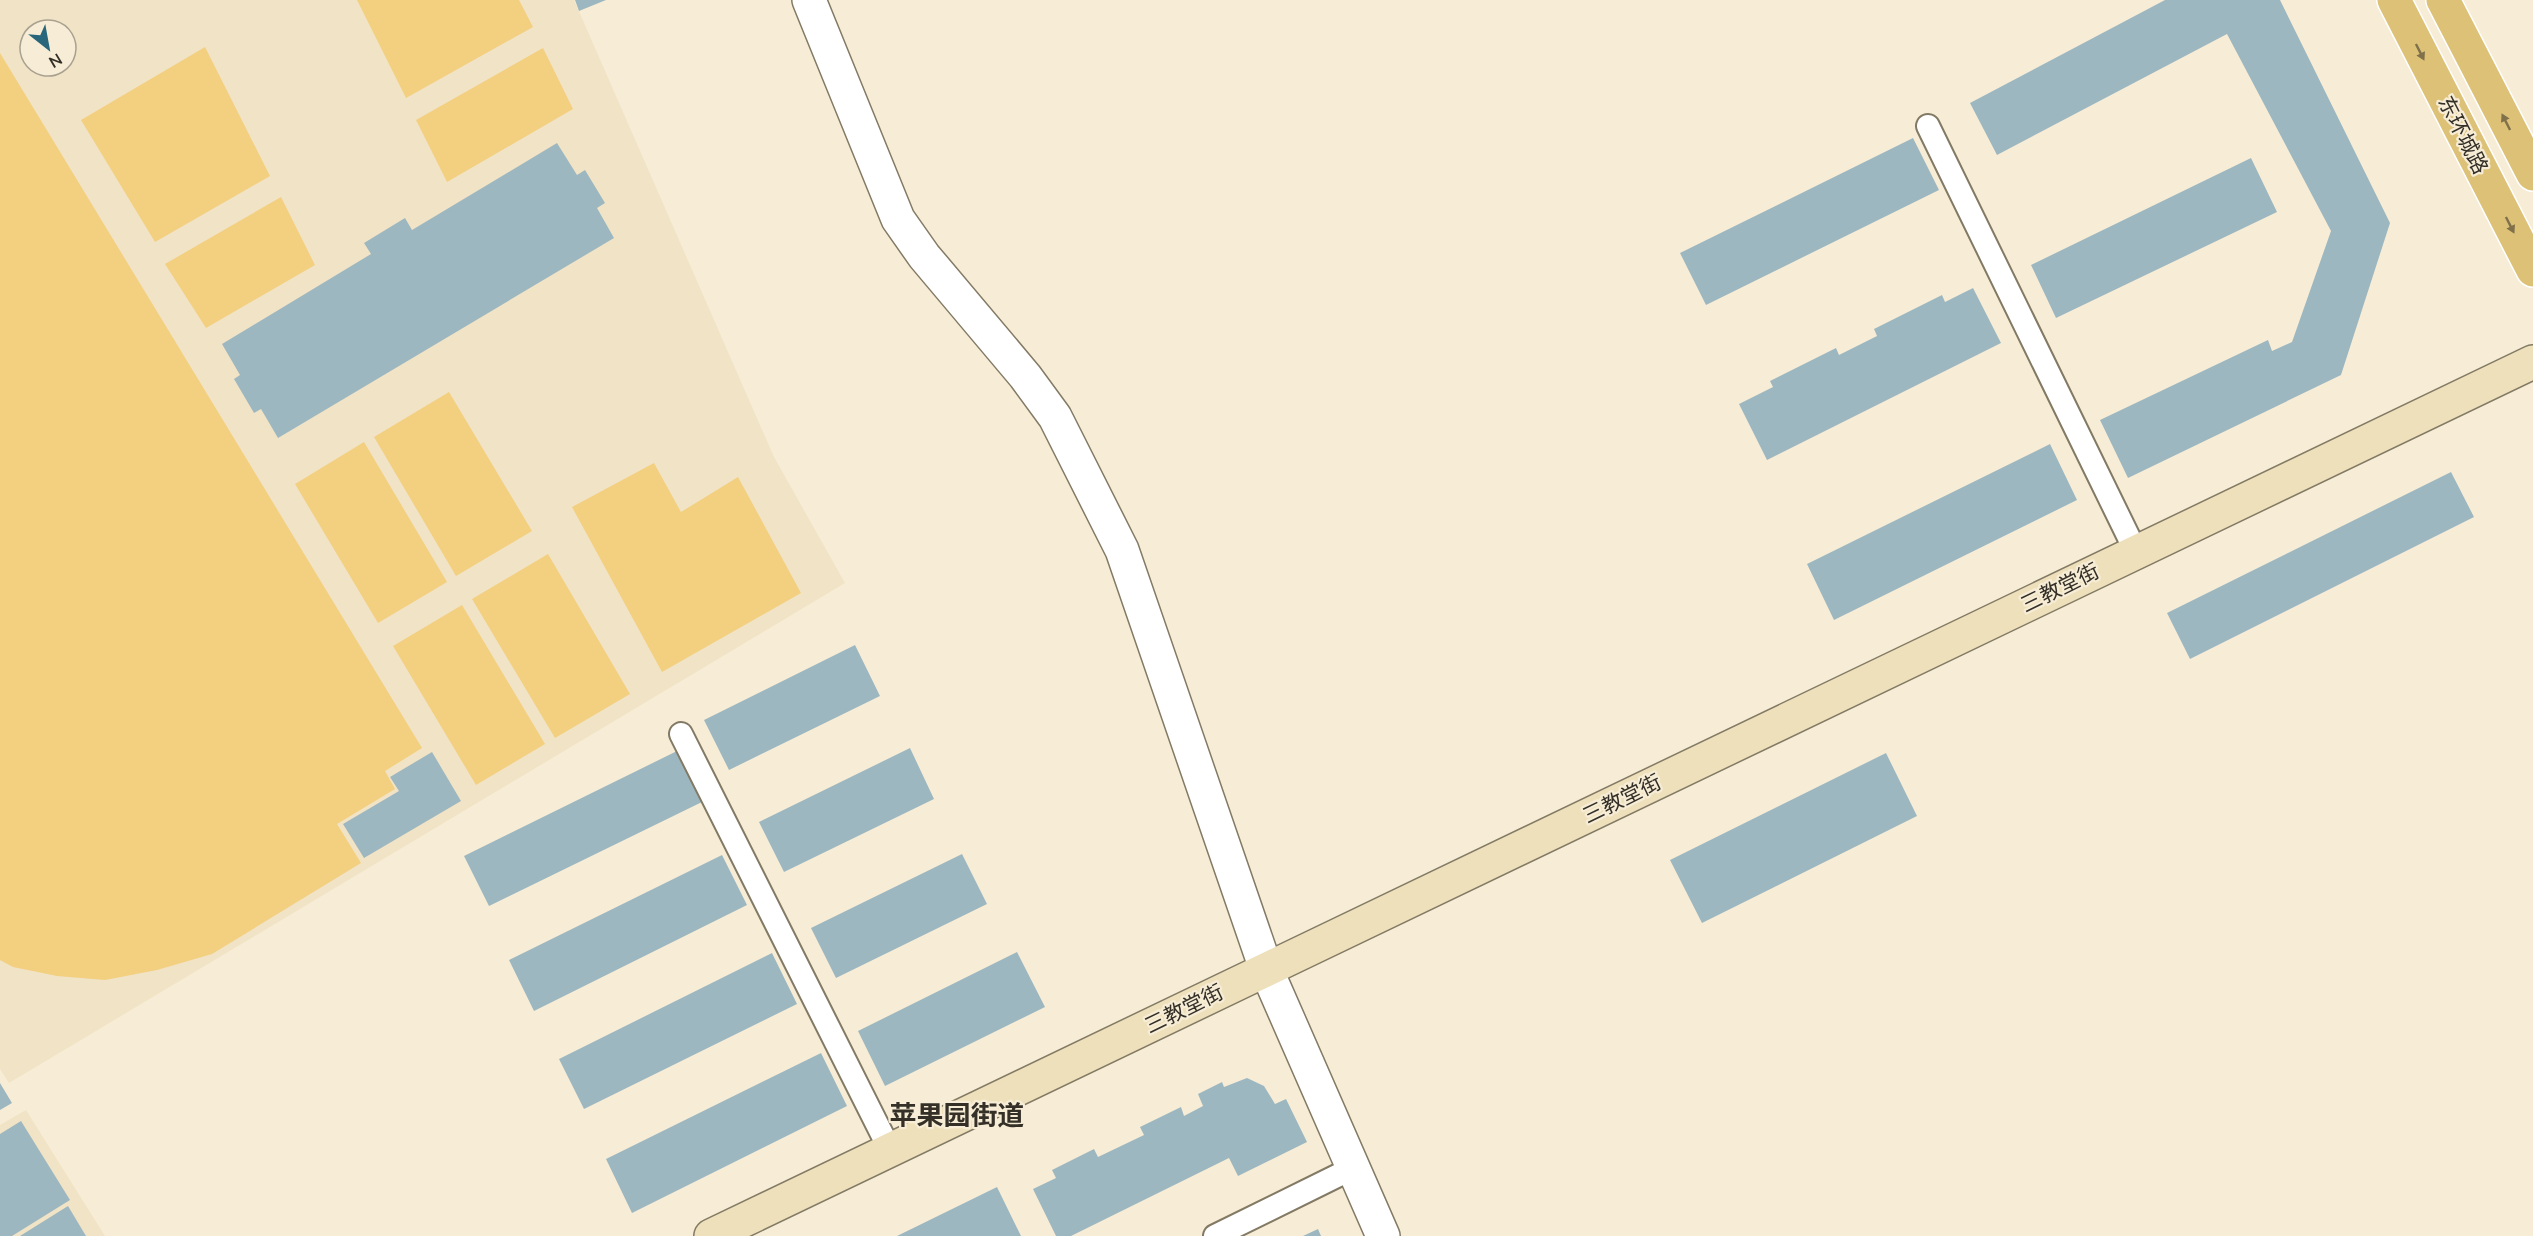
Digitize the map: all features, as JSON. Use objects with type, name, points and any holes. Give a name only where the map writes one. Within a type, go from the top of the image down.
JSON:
[{"type":"main road","name":"东环城路","points":[[2394,0],[2533,270]]},
{"type":"main road","name":"东环城路","points":[[2443,0],[2533,174]]},
{"type":"street","points":[[809,0],[898,219],[924,256],[1024,376],[1055,417],[1122,550],[1266,969],[1383,1236]]},
{"type":"street","name":"三教堂街","points":[[711,1236],[2533,362]]},
{"type":"lane","points":[[1928,126],[2136,552]]},
{"type":"lane","points":[[681,734],[890,1150]]},
{"type":"lane","points":[[1215,1236],[1353,1168]]},
{"type":"shaded area","points":[[0,0],[574,0],[774,457],[845,583],[9,1083],[0,1069]]},
{"type":"shaded area","points":[[357,0],[519,0],[533,27],[406,98]]},
{"type":"shaded area","points":[[205,47],[270,176],[155,242],[81,120]]},
{"type":"shaded area","points":[[543,48],[573,109],[447,182],[416,120]]},
{"type":"shaded area","points":[[0,53],[422,748],[385,771],[395,789],[337,824],[361,863],[212,954],[157,970],[105,980],[57,976],[13,967],[0,960]]},
{"type":"shaded area","points":[[281,197],[315,265],[206,328],[165,264]]},
{"type":"shaded area","points":[[449,392],[532,531],[456,576],[374,437]]},
{"type":"shaded area","points":[[364,442],[447,582],[378,623],[295,484]]},
{"type":"shaded area","points":[[654,463],[681,512],[738,477],[801,593],[662,672],[572,507]]},
{"type":"shaded area","points":[[548,554],[630,694],[555,738],[472,599]]},
{"type":"shaded area","points":[[462,605],[545,744],[476,785],[393,646]]},
{"type":"shaded area","points":[[26,1110],[105,1236],[0,1236],[0,1125]]},
{"type":"building","points":[[575,0],[606,0],[579,11]]},
{"type":"building","points":[[2165,0],[2280,0],[2390,223],[2341,375],[2128,478],[2100,420],[2268,340],[2272,351],[2292,342],[2331,231],[2227,34],[1997,155],[1970,103]]},
{"type":"building","points":[[1913,138],[1939,190],[1706,305],[1680,253]]},
{"type":"building","points":[[557,143],[577,175],[585,170],[605,203],[597,208],[614,238],[278,438],[261,409],[254,413],[234,379],[240,375],[222,344],[371,254],[364,243],[405,218],[412,230]]},
{"type":"building","points":[[2251,158],[2277,212],[2056,318],[2031,265]]},
{"type":"building","points":[[1973,288],[2001,343],[1767,460],[1739,404],[1773,387],[1770,381],[1836,348],[1839,355],[1877,336],[1874,329],[1942,295],[1945,302]]},
{"type":"building","points":[[2050,444],[2077,500],[1834,620],[1807,564]]},
{"type":"building","points":[[2451,472],[2474,517],[2190,659],[2167,613]]},
{"type":"building","points":[[855,645],[880,696],[729,770],[704,720]]},
{"type":"building","points":[[910,748],[934,799],[784,872],[759,822]]},
{"type":"building","points":[[677,751],[702,802],[489,906],[464,856]]},
{"type":"building","points":[[432,752],[461,801],[364,858],[343,824],[399,791],[390,777]]},
{"type":"building","points":[[1886,753],[1917,816],[1702,923],[1670,860]]},
{"type":"building","points":[[962,854],[987,904],[836,978],[811,928]]},
{"type":"building","points":[[722,855],[747,905],[534,1011],[509,960]]},
{"type":"building","points":[[1017,952],[1045,1007],[885,1086],[858,1031]]},
{"type":"building","points":[[772,953],[797,1004],[584,1109],[559,1059]]},
{"type":"building","points":[[821,1053],[847,1106],[632,1213],[606,1159]]},
{"type":"building","points":[[1247,1078],[1264,1086],[1275,1104],[1286,1099],[1307,1142],[1238,1176],[1229,1158],[1071,1236],[1056,1236],[1033,1189],[1056,1178],[1052,1170],[1094,1149],[1098,1157],[1144,1135],[1140,1127],[1181,1107],[1184,1116],[1203,1106],[1198,1094],[1222,1082],[1224,1087]]},
{"type":"building","points":[[0,1083],[12,1103],[0,1110]]},
{"type":"building","points":[[21,1121],[70,1200],[12,1236],[0,1236],[0,1134]]},
{"type":"building","points":[[997,1187],[1021,1236],[897,1236]]},
{"type":"building","points":[[68,1206],[86,1236],[20,1236]]},
{"type":"building","points":[[1318,1229],[1321,1236],[1303,1236]]},
{"type":"district","name":"苹果园街道","points":[[957,1116]]}]
